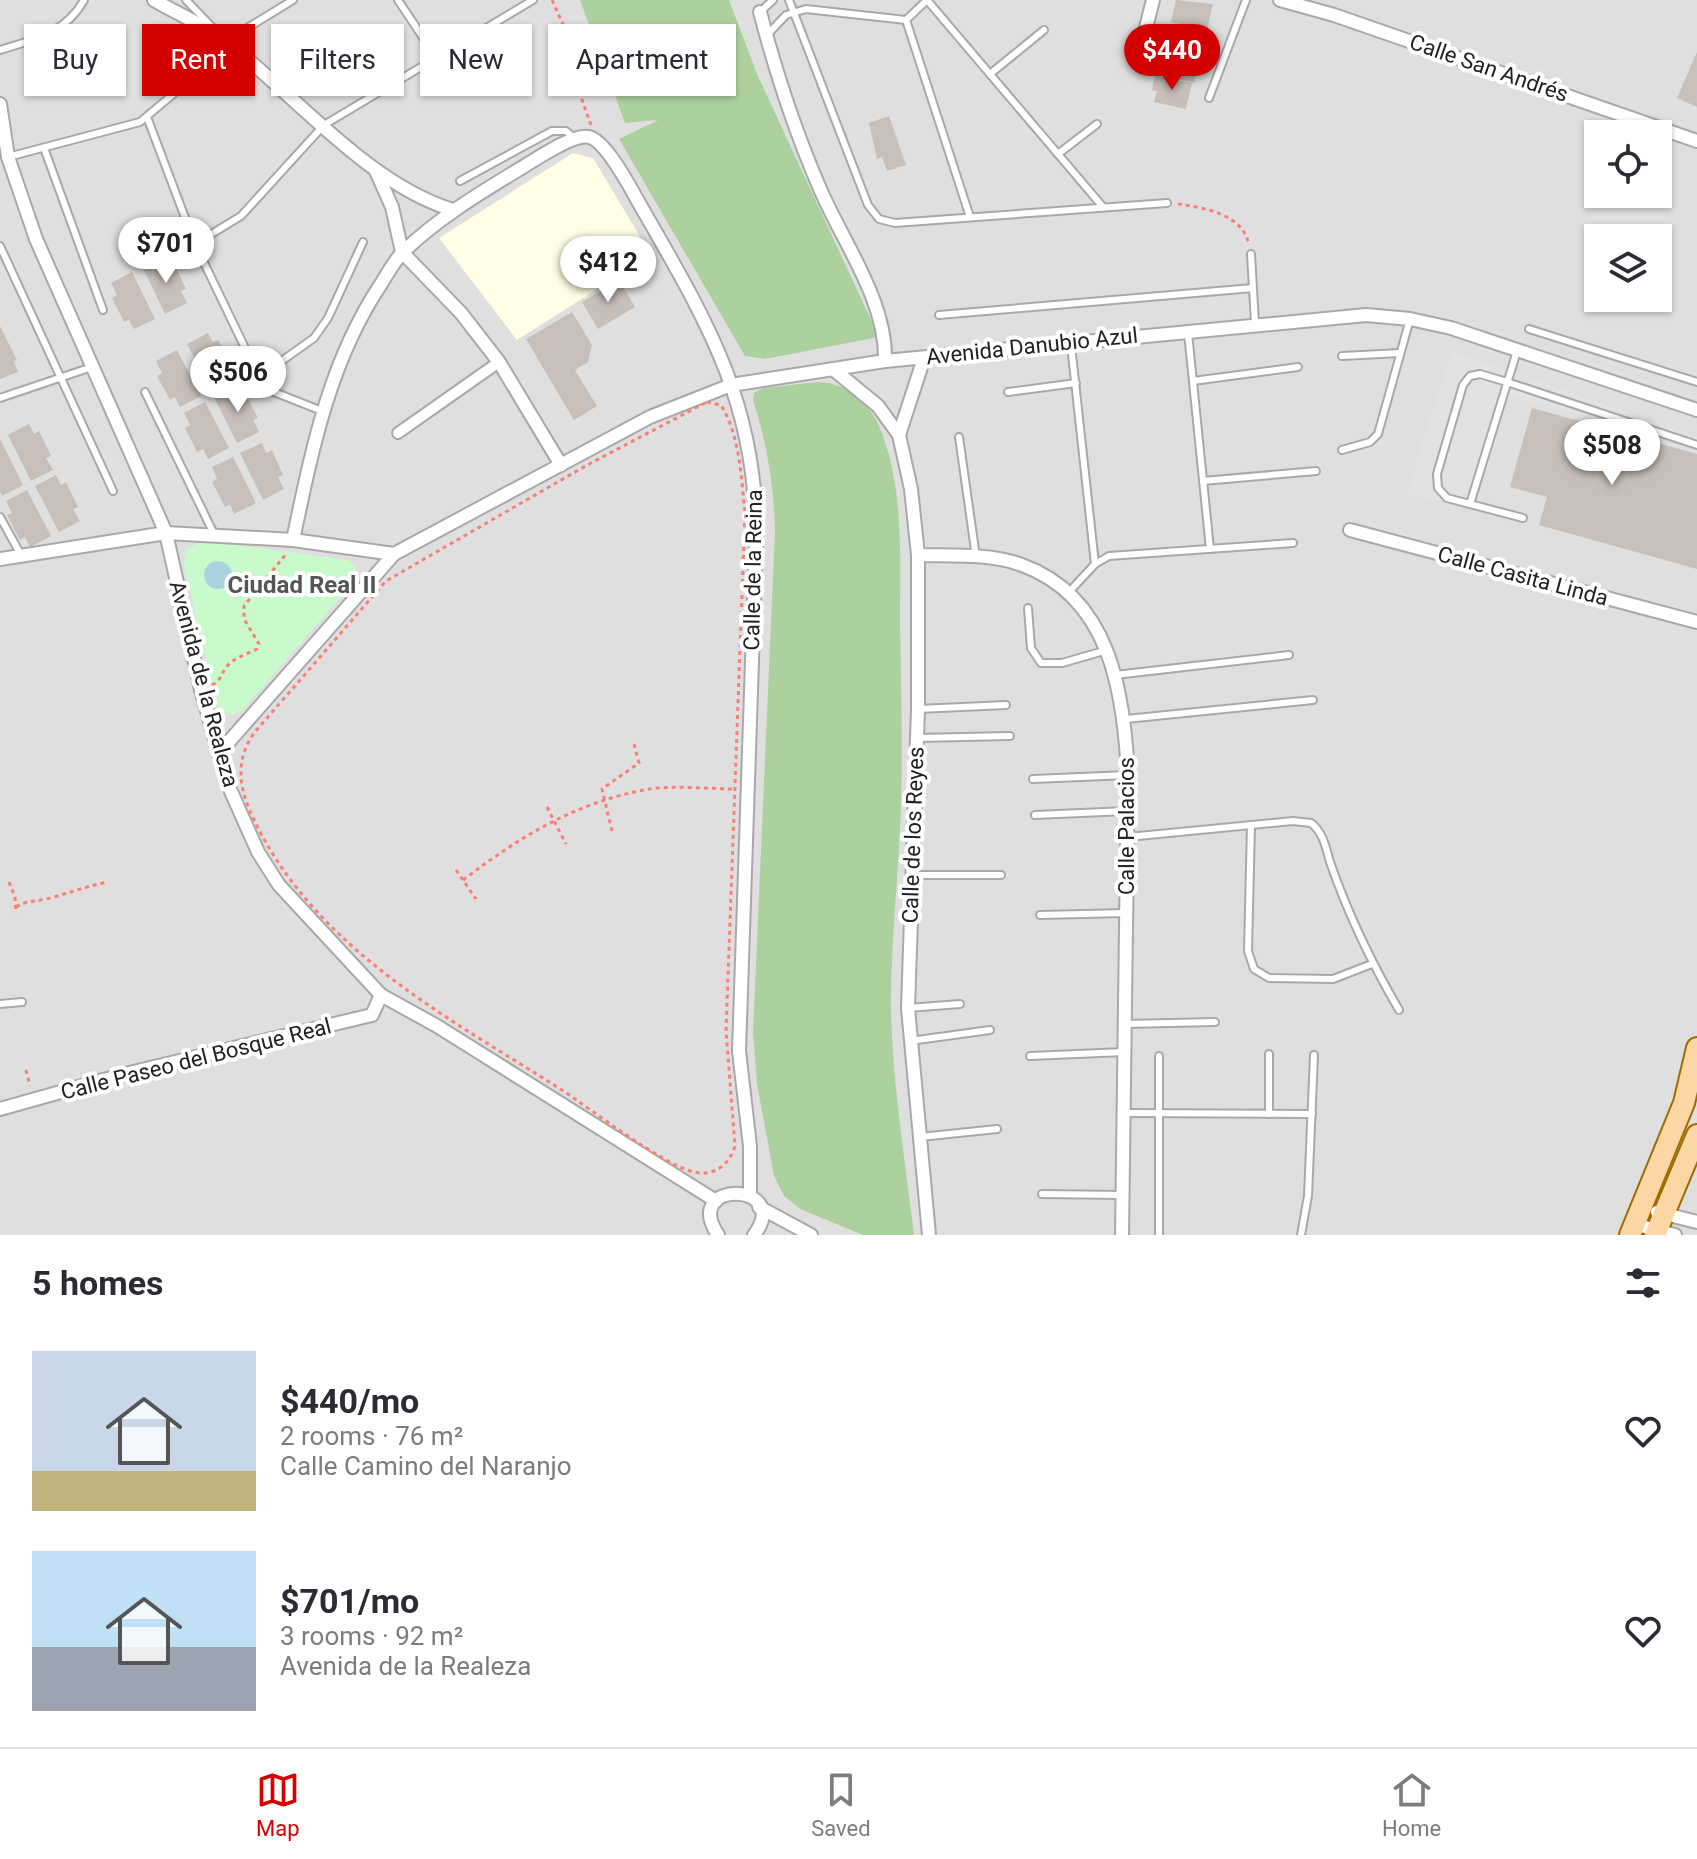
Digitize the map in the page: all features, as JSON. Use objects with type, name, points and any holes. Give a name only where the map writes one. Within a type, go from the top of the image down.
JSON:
[{"type":"main road","points":[[1635,1223],[1684,1103],[1697,1048]]},
{"type":"main road","points":[[1663,1229],[1697,1135]]},
{"type":"street","points":[[154,0],[196,24]]},
{"type":"street","points":[[1138,59],[1153,0]]},
{"type":"street","name":"Calle San Andrés","points":[[1280,0],[1363,25],[1697,141]]},
{"type":"street","points":[[760,12],[821,191],[877,312],[886,338],[885,361]]},
{"type":"street","points":[[255,66],[374,167],[432,203],[453,210]]},
{"type":"street","name":"Avenida de la Realeza","points":[[0,104],[8,157],[36,239],[166,533],[201,690],[241,818],[279,885],[381,995],[437,1026],[716,1201]]},
{"type":"street","points":[[293,540],[322,411],[339,359],[359,320],[402,252],[453,210],[575,139],[586,136],[596,140]]},
{"type":"street","name":"Calle de la Reina","points":[[596,140],[631,189],[694,299],[721,352],[745,427],[757,512],[741,789],[739,1051],[750,1146],[750,1196]]},
{"type":"street","points":[[374,167],[392,207],[402,252],[461,313],[499,362],[561,465]]},
{"type":"street","name":"Avenida Danubio Azul","points":[[219,753],[394,554],[650,417],[731,385],[885,361],[1255,323],[1366,315],[1410,319],[1518,348],[1697,410]]},
{"type":"street","points":[[899,435],[924,358]]},
{"type":"street","points":[[398,433],[499,362]]},
{"type":"street","name":"Calle de los Reyes","points":[[833,369],[878,406],[899,435],[911,489],[918,555],[918,709],[908,1008],[929,1235]]},
{"type":"street","name":"Calle Casita Linda","points":[[1350,530],[1697,622]]},
{"type":"street","points":[[0,559],[166,533],[293,540],[394,554]]},
{"type":"street","name":"Calle Palacios","points":[[918,555],[976,557],[1019,563],[1069,592],[1097,627],[1115,675],[1126,719],[1128,775],[1122,1235]]},
{"type":"street","name":"Calle Paseo del Bosque Real","points":[[0,1109],[125,1074],[372,1015],[381,995]]},
{"type":"street","points":[[718,1235],[711,1219],[716,1201],[728,1193],[750,1196],[759,1207],[811,1235]]},
{"type":"street","points":[[754,1235],[760,1224],[759,1207]]},
{"type":"street","points":[[1635,1223],[1663,1229],[1697,1222]]},
{"type":"lane","points":[[0,50],[48,35],[74,19],[84,0]]},
{"type":"lane","points":[[186,0],[209,24]]},
{"type":"lane","points":[[254,24],[293,0]]},
{"type":"lane","points":[[398,0],[420,33]]},
{"type":"lane","points":[[495,24],[533,0]]},
{"type":"lane","points":[[760,12],[773,0]]},
{"type":"lane","points":[[789,0],[873,214],[895,223],[1167,203]]},
{"type":"lane","points":[[906,20],[927,0],[1103,207]]},
{"type":"lane","points":[[1209,98],[1246,0]]},
{"type":"lane","points":[[766,36],[794,10],[819,9],[906,20]]},
{"type":"lane","points":[[906,20],[970,217]]},
{"type":"lane","points":[[990,74],[1044,30]]},
{"type":"lane","points":[[195,244],[241,216],[324,125],[420,70]]},
{"type":"lane","points":[[8,157],[147,117],[169,96]]},
{"type":"lane","points":[[147,117],[195,244],[259,377],[274,392],[322,411]]},
{"type":"lane","points":[[1058,154],[1097,124]]},
{"type":"lane","points":[[460,181],[552,131],[566,131],[575,139]]},
{"type":"lane","points":[[44,148],[103,310]]},
{"type":"lane","points":[[259,377],[314,338],[328,318],[363,242]]},
{"type":"lane","points":[[0,246],[113,491]]},
{"type":"lane","points":[[1251,254],[1255,323]]},
{"type":"lane","points":[[939,315],[1253,288]]},
{"type":"lane","points":[[1342,450],[1370,442],[1378,434],[1410,319]]},
{"type":"lane","points":[[1529,329],[1697,382]]},
{"type":"lane","points":[[1188,330],[1210,549]]},
{"type":"lane","points":[[1071,342],[1095,564]]},
{"type":"lane","points":[[1470,504],[1518,348]]},
{"type":"lane","points":[[1342,356],[1400,353]]},
{"type":"lane","points":[[0,398],[92,367]]},
{"type":"lane","points":[[1193,381],[1298,367]]},
{"type":"lane","points":[[1523,518],[1441,494],[1436,482],[1463,385],[1470,376],[1480,374],[1507,382],[1697,445]]},
{"type":"lane","points":[[1008,392],[1076,383]]},
{"type":"lane","points":[[145,392],[214,534]]},
{"type":"lane","points":[[959,437],[976,557]]},
{"type":"lane","points":[[1203,481],[1316,471]]},
{"type":"lane","points":[[0,517],[21,555]]},
{"type":"lane","points":[[1069,592],[1095,564],[1109,556],[1293,543]]},
{"type":"lane","points":[[1028,608],[1031,648],[1041,663],[1062,663],[1107,650]]},
{"type":"lane","points":[[1115,675],[1289,655]]},
{"type":"lane","points":[[1126,719],[1313,700]]},
{"type":"lane","points":[[918,709],[1006,705]]},
{"type":"lane","points":[[917,738],[1010,736]]},
{"type":"lane","points":[[1033,779],[1128,775]]},
{"type":"lane","points":[[1035,815],[1128,811]]},
{"type":"lane","points":[[1127,837],[1303,821],[1317,827],[1372,964],[1399,1010]]},
{"type":"lane","points":[[1251,825],[1248,951],[1254,969],[1269,978],[1333,979],[1372,964]]},
{"type":"lane","points":[[913,875],[1001,875]]},
{"type":"lane","points":[[1040,915],[1126,913]]},
{"type":"lane","points":[[0,1004],[22,1002]]},
{"type":"lane","points":[[908,1008],[960,1004]]},
{"type":"lane","points":[[1125,1024],[1215,1022]]},
{"type":"lane","points":[[910,1041],[990,1030]]},
{"type":"lane","points":[[1030,1056],[1124,1052]]},
{"type":"lane","points":[[1269,1054],[1269,1114]]},
{"type":"lane","points":[[1301,1235],[1308,1196],[1314,1055]]},
{"type":"lane","points":[[1159,1056],[1159,1235]]},
{"type":"lane","points":[[1124,1113],[1312,1114]]},
{"type":"lane","points":[[920,1137],[997,1129]]},
{"type":"lane","points":[[1042,1194],[1123,1195]]},
{"type":"path","points":[[552,0],[574,49],[582,100],[596,140]]},
{"type":"path","points":[[1167,203],[1204,208],[1227,217],[1247,235],[1251,254]]},
{"type":"path","points":[[713,402],[721,405],[727,416],[740,463],[745,512],[741,789],[726,1055],[735,1146],[721,1167],[695,1173],[624,1132],[415,997],[351,947],[303,896],[266,843],[242,794],[240,777],[245,746],[254,733],[386,581],[589,464],[700,405],[713,402]]},
{"type":"path","points":[[201,690],[220,681],[228,666],[243,654],[257,649],[259,644],[244,619],[244,606],[282,563],[293,540]]},
{"type":"path","points":[[612,831],[602,789],[639,763],[633,740]]},
{"type":"path","points":[[463,880],[521,836],[581,806],[651,789],[741,789]]},
{"type":"path","points":[[547,807],[566,844]]},
{"type":"path","points":[[456,870],[476,899]]},
{"type":"path","points":[[9,882],[16,913]]},
{"type":"path","points":[[16,907],[27,900],[47,899],[79,887],[108,882]]},
{"type":"path","points":[[26,1070],[30,1089]]},
{"type":"shaded area","name":"Ciudad Real II","points":[[0,0],[1697,0],[1697,1235],[0,1235]]},
{"type":"shaded area","points":[[573,153],[593,158],[651,255],[517,340],[439,238]]},
{"type":"shaded area","points":[[1452,351],[1697,437],[1697,445],[1503,395],[1473,506],[1406,495]]},
{"type":"green space","points":[[580,0],[729,0],[757,74],[879,337],[765,359],[745,356],[619,139],[658,120],[625,123],[615,96],[736,96],[736,24],[589,24]]},
{"type":"green space","points":[[818,382],[850,391],[873,415],[890,458],[898,505],[902,782],[891,1005],[896,1092],[914,1235],[863,1235],[800,1209],[784,1196],[774,1176],[757,1084],[753,1033],[775,531],[769,465],[753,400],[754,393],[763,388]]},
{"type":"green space","points":[[205,541],[348,560],[356,568],[352,584],[243,709],[232,715],[220,710],[216,703],[184,566],[186,549]]},
{"type":"water","points":[[218,561],[228,565],[232,575],[228,585],[218,589],[208,585],[204,575],[208,565]]},
{"type":"building","points":[[1176,0],[1213,4],[1207,30],[1171,22]]},
{"type":"building","points":[[1172,24],[1206,32],[1201,56],[1167,48]]},
{"type":"building","points":[[1163,49],[1200,57],[1194,83],[1157,74]]},
{"type":"building","points":[[1697,52],[1697,107],[1677,98]]},
{"type":"building","points":[[1155,75],[1192,83],[1186,109],[1154,102],[1157,91],[1152,90]]},
{"type":"building","points":[[889,116],[906,165],[887,171],[882,157],[877,159],[869,123]]},
{"type":"building","points":[[163,257],[168,267],[174,264],[186,289],[181,291],[187,303],[165,314],[143,268]]},
{"type":"building","points":[[132,272],[155,319],[134,329],[129,320],[124,322],[112,298],[117,295],[111,283]]},
{"type":"building","points":[[619,280],[635,307],[598,329],[582,302]]},
{"type":"building","points":[[572,312],[592,345],[588,362],[575,370],[597,406],[574,420],[526,339]]},
{"type":"building","points":[[0,326],[17,360],[14,361],[18,372],[0,379]]},
{"type":"building","points":[[208,333],[213,342],[218,340],[231,364],[226,367],[232,379],[211,390],[187,344]]},
{"type":"building","points":[[177,350],[201,396],[180,407],[175,397],[170,400],[157,376],[162,373],[156,361]]},
{"type":"building","points":[[235,386],[240,396],[245,393],[258,418],[253,420],[259,432],[237,443],[214,397]]},
{"type":"building","points":[[205,402],[229,448],[208,459],[203,449],[197,452],[185,428],[190,425],[184,413]]},
{"type":"building","points":[[1532,408],[1697,454],[1697,569],[1539,525],[1547,497],[1510,487]]},
{"type":"building","points":[[29,424],[34,434],[39,431],[51,456],[46,458],[53,470],[31,481],[8,435]]},
{"type":"building","points":[[0,439],[23,485],[2,496],[0,492]]},
{"type":"building","points":[[262,443],[266,453],[272,450],[283,475],[278,477],[284,489],[263,500],[240,453]]},
{"type":"building","points":[[233,457],[256,503],[234,514],[230,504],[225,507],[212,482],[217,479],[212,467]]},
{"type":"building","points":[[56,475],[61,485],[66,482],[78,507],[73,509],[80,521],[59,532],[35,486]]},
{"type":"building","points":[[27,490],[51,536],[30,547],[25,537],[20,540],[7,515],[12,513],[6,501]]},
{"type":"district","name":"Ciudad Real II","points":[[302,585]]}]
